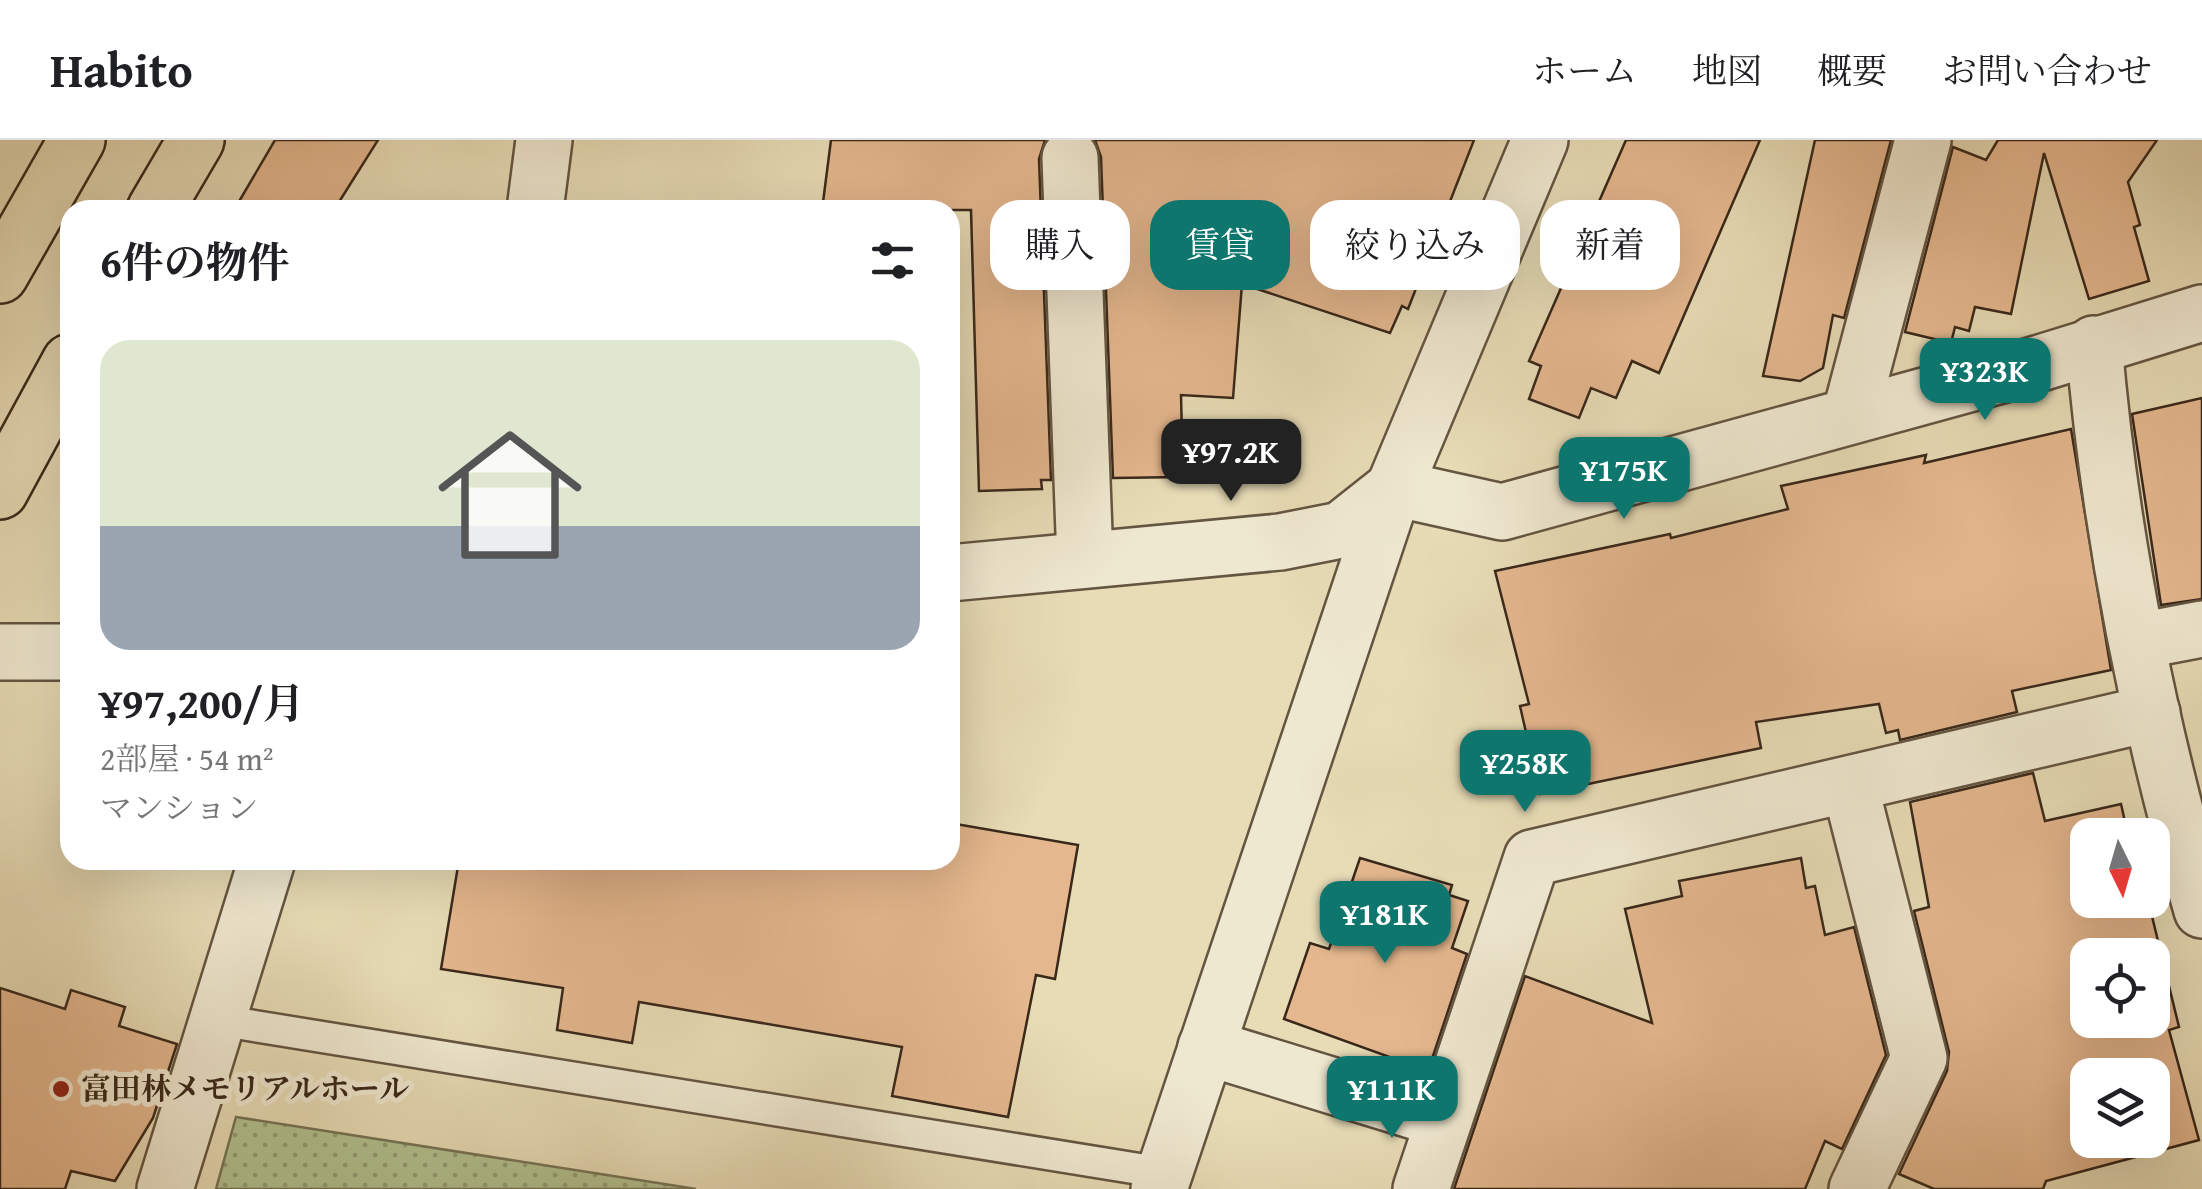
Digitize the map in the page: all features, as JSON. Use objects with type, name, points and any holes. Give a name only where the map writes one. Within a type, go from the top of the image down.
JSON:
[{"type":"highway","points":[[0,276],[76,140]]},
{"type":"highway","points":[[161,200],[196,140]]},
{"type":"highway","points":[[0,491],[60,380]]},
{"type":"street","points":[[537,200],[544,140]]},
{"type":"street","points":[[1162,1181],[1394,488],[1540,140]]},
{"type":"street","points":[[1850,416],[1922,140]]},
{"type":"street","points":[[1070,158],[1085,560]]},
{"type":"street","points":[[1394,488],[1502,512],[2008,373],[2202,314]]},
{"type":"street","points":[[2094,344],[2104,457],[2152,714],[2167,788],[2202,910]]},
{"type":"street","points":[[960,572],[1280,542],[1341,530],[1394,488]]},
{"type":"street","points":[[2139,641],[2202,629]]},
{"type":"street","points":[[0,652],[60,652]]},
{"type":"street","points":[[1421,1189],[1532,858],[2152,714]]},
{"type":"street","points":[[1850,786],[1920,1058],[1857,1189]]},
{"type":"street","points":[[164,1189],[264,870]]},
{"type":"street","points":[[1206,1048],[1444,1120]]},
{"type":"lane","points":[[217,1020],[1162,1181]]},
{"type":"green space","points":[[236,1117],[696,1189],[216,1189]]},
{"type":"building","points":[[275,140],[378,140],[340,200],[240,200]]},
{"type":"building","points":[[831,140],[1045,140],[1039,159],[1041,200],[990,200],[990,290],[1044,290],[1051,480],[1041,480],[1042,489],[979,491],[971,210],[960,210],[960,200],[823,200]]},
{"type":"building","points":[[1095,140],[1474,140],[1451,200],[1310,200],[1310,290],[1415,290],[1408,309],[1402,306],[1390,333],[1260,290],[1290,290],[1290,200],[1150,200],[1150,290],[1242,290],[1233,398],[1181,395],[1183,477],[1113,478],[1106,290],[1130,290],[1130,200],[1103,200],[1101,157]]},
{"type":"building","points":[[1626,140],[1760,140],[1659,373],[1632,361],[1616,398],[1591,388],[1579,418],[1529,399],[1541,366],[1529,361],[1560,290],[1680,290],[1680,200],[1600,200]]},
{"type":"building","points":[[1815,140],[1891,140],[1844,318],[1833,315],[1823,368],[1800,381],[1763,376]]},
{"type":"building","points":[[1998,140],[2157,140],[2128,182],[2140,225],[2134,227],[2149,281],[2089,299],[2044,153],[2011,314],[1975,307],[1969,331],[1955,327],[1951,343],[1905,332],[1953,147],[1986,160]]},
{"type":"building","points":[[2202,398],[2202,599],[2161,605],[2132,414]]},
{"type":"building","points":[[2071,429],[2111,670],[2012,691],[2017,712],[1900,740],[1898,730],[1886,733],[1879,704],[1756,722],[1761,748],[1540,794],[1520,706],[1529,704],[1495,571],[1670,534],[1671,538],[1788,509],[1781,486],[1926,455],[1924,463]]},
{"type":"building","points":[[2033,773],[2045,821],[2121,804],[2124,818],[2070,818],[2070,918],[2152,918],[2157,938],[2070,938],[2070,1038],[2170,1038],[2170,1034],[2199,1140],[2170,1148],[2170,1058],[2070,1058],[2070,1158],[2132,1158],[2046,1181],[2043,1189],[1934,1189],[1899,1174],[1947,1071],[1949,1052],[1914,911],[1929,907],[1910,802]]},
{"type":"building","points":[[960,825],[1078,845],[1055,979],[1036,975],[1008,1117],[892,1096],[902,1047],[639,1002],[632,1043],[557,1030],[563,988],[441,969],[457,870],[960,870]]},
{"type":"building","points":[[1360,858],[1452,885],[1449,895],[1468,901],[1452,948],[1467,954],[1428,1071],[1284,1019],[1310,943],[1329,949]]},
{"type":"building","points":[[1801,858],[1806,888],[1815,886],[1825,935],[1854,927],[1886,1055],[1842,1149],[1825,1141],[1805,1189],[1454,1189],[1525,976],[1652,1023],[1625,909],[1682,896],[1679,881]]},
{"type":"building","name":"富田林メモリアルホール","points":[[0,988],[65,1009],[71,990],[125,1007],[119,1026],[177,1044],[153,1118],[115,1181],[71,1171],[65,1189],[0,1189]]},
{"type":"building","points":[[2170,990],[2179,1027],[2170,1030]]},
{"type":"place","name":"富田林メモリアルホール","points":[[61,1089]]}]
